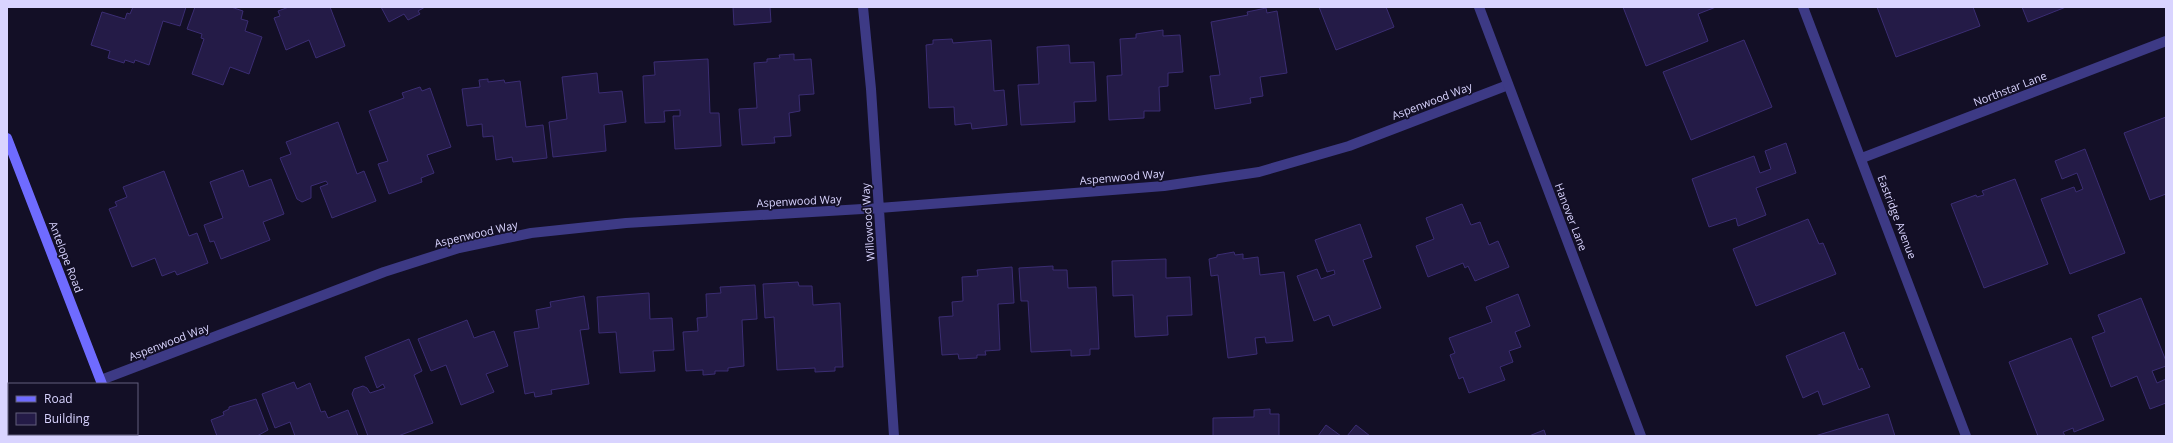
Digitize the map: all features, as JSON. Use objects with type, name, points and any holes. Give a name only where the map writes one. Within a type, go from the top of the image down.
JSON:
[{"type":"main road","name":"Antelope Road","points":[[7,138],[102,382]]},
{"type":"street","name":"Willowood Way","points":[[863,7],[879,208],[894,436]]},
{"type":"street","name":"Hanover Lane","points":[[1479,7],[1641,436]]},
{"type":"street","name":"Eastridge Avenue","points":[[1803,7],[1862,158],[1966,436]]},
{"type":"street","name":"Northstar Lane","points":[[1862,158],[2166,41]]},
{"type":"street","name":"Aspenwood Way","points":[[102,382],[384,272],[459,248],[531,233],[626,223],[879,208],[1164,186],[1259,172],[1349,146],[1508,85]]},
{"type":"building","points":[[133,7],[186,7],[180,26],[163,21],[149,65],[135,60],[134,63],[125,60],[124,63],[108,58],[110,51],[91,45],[102,12],[125,19],[127,13],[130,14]]},
{"type":"building","points":[[195,7],[231,7],[243,11],[241,19],[248,21],[245,31],[262,37],[249,74],[230,67],[223,85],[192,74],[204,39],[201,38],[202,34],[187,29]]},
{"type":"building","points":[[289,7],[330,7],[345,46],[316,58],[309,40],[286,50],[274,18],[280,16],[278,11]]},
{"type":"building","points":[[381,7],[425,7],[418,11],[420,14],[408,20],[404,14],[389,22]]},
{"type":"building","points":[[733,7],[770,7],[771,22],[734,25]]},
{"type":"building","points":[[1319,7],[1386,7],[1394,27],[1336,50]]},
{"type":"building","points":[[1623,7],[1716,7],[1698,14],[1708,41],[1646,66]]},
{"type":"building","points":[[1877,7],[1973,7],[1980,26],[1896,57]]},
{"type":"building","points":[[2022,7],[2066,7],[2028,22]]},
{"type":"building","points":[[1266,8],[1267,13],[1277,11],[1287,73],[1260,77],[1263,96],[1250,98],[1251,103],[1215,109],[1210,76],[1220,75],[1211,22],[1248,15],[1247,12]]},
{"type":"building","points":[[1163,30],[1163,36],[1180,35],[1183,72],[1168,73],[1168,86],[1159,87],[1160,111],[1144,111],[1144,118],[1109,120],[1107,76],[1122,75],[1120,39],[1136,38],[1136,34]]},
{"type":"building","points":[[952,39],[953,43],[991,40],[994,91],[1004,90],[1007,125],[972,129],[971,123],[955,125],[954,107],[929,108],[926,45],[933,44],[933,40]]},
{"type":"building","points":[[1744,40],[1772,107],[1691,140],[1663,72]]},
{"type":"building","points":[[1069,45],[1070,63],[1094,62],[1096,101],[1074,102],[1075,122],[1021,125],[1018,85],[1039,84],[1037,47]]},
{"type":"building","points":[[794,54],[794,60],[811,59],[814,94],[799,95],[800,111],[789,113],[791,136],[774,137],[775,143],[742,145],[739,109],[757,108],[754,63],[767,62],[767,59],[780,58],[779,55]]},
{"type":"building","points":[[708,59],[710,113],[719,113],[721,146],[675,149],[673,116],[680,116],[680,110],[664,111],[665,122],[645,123],[643,76],[655,75],[654,62]]},
{"type":"building","points":[[597,73],[599,93],[622,91],[626,122],[604,125],[606,151],[553,157],[549,122],[567,119],[562,77]]},
{"type":"building","points":[[488,79],[488,82],[504,80],[505,83],[520,81],[526,127],[543,125],[547,158],[513,162],[512,157],[496,160],[493,136],[483,137],[482,124],[467,126],[462,89],[480,87],[479,80]]},
{"type":"building","points":[[420,87],[422,91],[430,88],[451,147],[427,155],[434,173],[421,178],[422,182],[389,194],[378,164],[388,161],[369,111],[404,98],[402,93]]},
{"type":"building","points":[[2166,117],[2166,194],[2150,200],[2124,133]]},
{"type":"building","points":[[338,122],[357,174],[364,171],[376,201],[332,218],[320,187],[328,184],[326,181],[311,186],[311,198],[302,202],[297,199],[280,158],[291,154],[286,142]]},
{"type":"building","points":[[1786,143],[1796,173],[1756,188],[1766,215],[1738,226],[1736,218],[1709,227],[1692,179],[1754,156],[1760,173],[1771,169],[1765,151]]},
{"type":"building","points":[[2085,149],[2125,253],[2070,274],[2041,199],[2074,187],[2076,192],[2083,189],[2077,173],[2062,179],[2055,161]]},
{"type":"building","points":[[243,170],[249,187],[271,179],[284,214],[263,222],[270,240],[221,259],[214,241],[210,242],[204,225],[223,218],[210,182]]},
{"type":"building","points":[[164,171],[189,236],[197,233],[208,263],[177,275],[175,271],[162,276],[155,258],[132,267],[109,209],[117,206],[115,202],[127,197],[123,187]]},
{"type":"building","points":[[2015,179],[2048,264],[1984,288],[1951,204],[1976,195],[1977,197],[1984,195],[1982,191]]},
{"type":"building","points":[[1462,204],[1471,225],[1480,222],[1489,245],[1498,241],[1509,267],[1475,281],[1468,266],[1465,268],[1463,263],[1428,277],[1416,246],[1434,239],[1426,218]]},
{"type":"building","points":[[1808,219],[1819,244],[1823,243],[1836,274],[1756,306],[1733,249]]},
{"type":"building","points":[[1360,224],[1372,257],[1363,260],[1381,308],[1333,326],[1329,315],[1314,321],[1297,276],[1317,269],[1321,279],[1335,274],[1334,270],[1327,272],[1315,240]]},
{"type":"building","points":[[1234,252],[1235,255],[1243,254],[1243,259],[1258,257],[1260,275],[1284,272],[1293,341],[1266,343],[1265,337],[1255,338],[1257,354],[1228,358],[1218,275],[1211,276],[1209,259],[1217,257],[1217,255]]},
{"type":"building","points":[[1166,259],[1166,278],[1190,277],[1192,315],[1167,316],[1168,335],[1135,337],[1133,295],[1113,296],[1112,261]]},
{"type":"building","points":[[1053,266],[1053,270],[1067,270],[1068,288],[1096,287],[1099,349],[1090,349],[1090,355],[1071,356],[1071,350],[1031,352],[1028,301],[1021,301],[1019,268]]},
{"type":"building","points":[[1012,267],[1014,303],[998,304],[1000,350],[985,351],[986,355],[977,355],[977,358],[959,359],[958,354],[942,355],[939,317],[953,316],[952,302],[963,301],[962,277],[978,276],[977,270]]},
{"type":"building","points":[[798,282],[799,286],[812,286],[813,305],[840,303],[843,367],[835,367],[835,371],[815,372],[815,368],[777,370],[774,317],[765,318],[763,284]]},
{"type":"building","points":[[755,285],[757,319],[742,320],[744,366],[728,368],[728,371],[715,371],[715,374],[703,375],[703,370],[686,371],[683,332],[698,331],[697,318],[707,317],[706,294],[721,293],[720,287]]},
{"type":"building","points":[[649,293],[650,319],[672,318],[674,350],[653,351],[655,371],[620,373],[616,332],[599,333],[597,297]]},
{"type":"building","points":[[1518,294],[1530,326],[1515,332],[1521,347],[1509,351],[1513,362],[1500,367],[1505,380],[1469,393],[1463,377],[1459,379],[1450,355],[1455,353],[1449,338],[1492,322],[1486,307]]},
{"type":"building","points":[[584,296],[589,329],[580,330],[589,384],[551,390],[552,394],[535,397],[534,392],[525,394],[514,332],[539,328],[536,310],[551,307],[550,302]]},
{"type":"building","points":[[2141,298],[2166,361],[2166,366],[2152,371],[2157,383],[2166,379],[2166,403],[2150,409],[2137,376],[2111,387],[2092,337],[2105,332],[2098,315]]},
{"type":"building","points":[[467,320],[474,338],[494,331],[508,366],[486,374],[494,392],[461,405],[446,365],[431,371],[418,339]]},
{"type":"building","points":[[1844,332],[1859,370],[1862,368],[1870,387],[1823,405],[1818,391],[1803,398],[1786,356]]},
{"type":"building","points":[[2071,338],[2104,420],[2074,432],[2073,428],[2063,432],[2065,436],[2038,436],[2009,362]]},
{"type":"building","points":[[409,339],[422,371],[414,375],[433,423],[398,436],[368,436],[352,394],[354,389],[363,386],[367,388],[370,393],[385,388],[383,384],[377,388],[365,357]]},
{"type":"building","points":[[294,382],[297,389],[310,383],[321,412],[325,411],[328,418],[348,410],[358,436],[295,436],[290,422],[275,428],[262,394]]},
{"type":"building","points":[[256,399],[268,430],[257,436],[217,436],[211,420],[224,415],[223,412],[229,409],[229,407]]},
{"type":"building","points":[[1270,409],[1270,414],[1279,414],[1279,436],[1213,436],[1213,418],[1254,417],[1254,410]]},
{"type":"building","points":[[1888,414],[1895,436],[1815,436]]},
{"type":"building","points":[[1326,425],[1341,436],[1318,436]]},
{"type":"building","points":[[1356,425],[1370,436],[1347,436]]},
{"type":"building","points":[[1544,430],[1546,436],[1529,436]]}]
